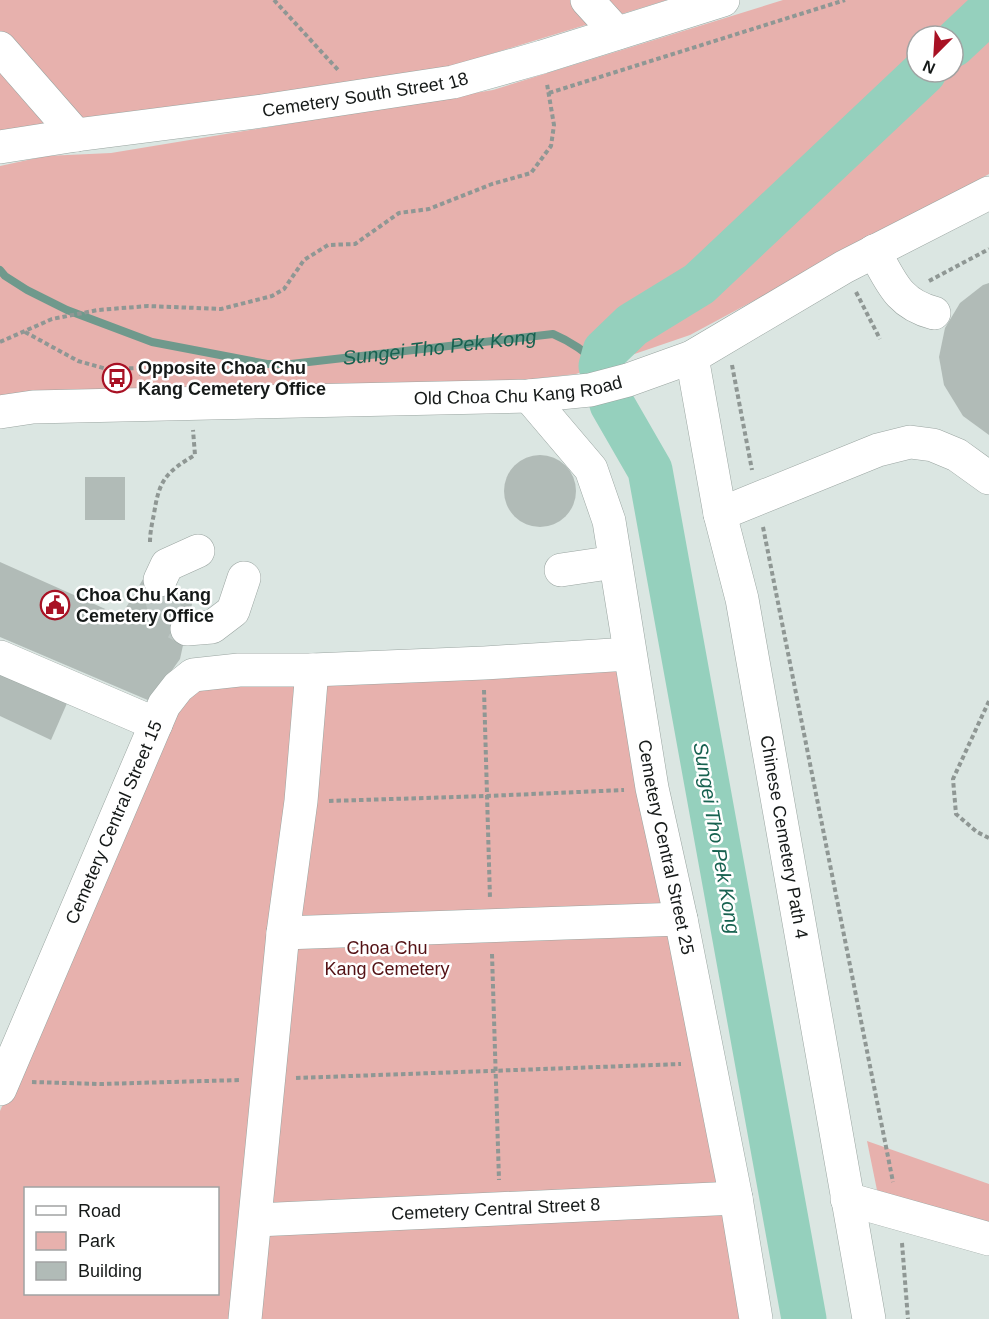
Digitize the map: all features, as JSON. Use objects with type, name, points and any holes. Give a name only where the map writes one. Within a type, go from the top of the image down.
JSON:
[{"type":"street","points":[[587,0],[617,33]]},
{"type":"street","name":"Cemetery South Street 18","points":[[0,147],[453,82],[543,57],[723,0]]},
{"type":"street","points":[[0,48],[76,135]]},
{"type":"street","name":"Old Choa Chu Kang Road","points":[[0,412],[33,407],[529,396],[590,390],[628,380],[692,357],[844,267],[989,194]]},
{"type":"street","points":[[874,251],[900,296],[921,310],[934,313]]},
{"type":"street","name":"Chinese Cemetery Path 4","points":[[692,357],[720,514],[742,599],[869,1319]]},
{"type":"street","name":"Cemetery Central Street 25","points":[[529,396],[591,469],[609,521],[652,789],[681,919],[736,1198],[756,1319]]},
{"type":"street","points":[[720,514],[878,450],[910,442],[933,445],[957,455],[989,478]]},
{"type":"street","points":[[160,580],[168,565],[198,551]]},
{"type":"street","points":[[561,570],[615,562]]},
{"type":"street","points":[[187,628],[212,627],[233,611],[244,578]]},
{"type":"street","name":"Cemetery Central Street 15","points":[[2,1084],[164,705],[178,687],[193,675],[239,670],[312,670],[629,654]]},
{"type":"street","points":[[0,657],[156,724]]},
{"type":"street","points":[[245,1319],[283,933],[301,801],[312,670]]},
{"type":"street","points":[[283,933],[681,919]]},
{"type":"street","name":"Cemetery Central Street 8","points":[[256,1220],[736,1198]]},
{"type":"street","points":[[847,1199],[989,1239]]},
{"type":"path","points":[[274,0],[362,96]]},
{"type":"path","points":[[549,93],[845,0]]},
{"type":"path","points":[[1,341],[52,319],[98,310],[148,306],[221,309],[272,296],[284,289],[304,260],[328,245],[355,243],[399,213],[429,209],[492,184],[531,173],[551,146],[554,125],[543,57]]},
{"type":"path","points":[[900,296],[989,249]]},
{"type":"path","points":[[844,267],[880,339]]},
{"type":"path","points":[[24,331],[78,362],[107,369],[141,368],[141,405]]},
{"type":"path","points":[[727,335],[899,1214],[908,1319]]},
{"type":"path","points":[[151,546],[150,537],[160,483],[176,466],[195,455],[193,429],[204,426]]},
{"type":"path","points":[[989,701],[953,779],[956,814],[977,832],[989,838]]},
{"type":"path","points":[[301,801],[652,789]]},
{"type":"path","points":[[2,1084],[100,1084],[269,1079],[709,1063]]},
{"type":"green space","points":[[0,0],[667,0],[448,67],[0,134]]},
{"type":"green space","points":[[783,0],[989,0],[989,174],[690,335],[576,374],[515,381],[0,396],[0,166],[46,156],[111,153],[493,90]]},
{"type":"green space","name":"Choa Chu Kang Cemetery","points":[[619,670],[743,1319],[0,1319],[0,1111],[168,719],[188,694],[213,681]]},
{"type":"green space","points":[[867,1141],[989,1184],[989,1230],[878,1195]]},
{"type":"building","points":[[989,283],[989,435],[963,416],[944,385],[939,357],[945,328],[960,303]]},
{"type":"building","points":[[540,455],[560,461],[570,471],[576,491],[570,511],[560,521],[540,527],[520,521],[510,511],[504,491],[510,471],[520,461]]},
{"type":"building","points":[[85,477],[125,477],[125,520],[85,520]]},
{"type":"building","points":[[0,562],[121,616],[146,574],[194,595],[180,659],[150,701],[0,637]]},
{"type":"building","points":[[0,671],[68,701],[51,740],[0,716]]},
{"type":"waterway","name":"Sungei Tho Pek Kong","points":[[965,34],[989,11]]},
{"type":"waterway","name":"Sungei Tho Pek Kong","points":[[804,1319],[650,470],[612,404],[601,366],[605,351],[632,325],[699,284],[911,84]]},
{"type":"waterway","name":"Sungei Tho Pek Kong","points":[[0,270],[5,276],[27,290],[67,310],[152,342],[267,364],[291,364],[553,334],[566,340],[601,366]]},
{"type":"tunnel","points":[[160,580],[161,597],[167,618],[187,629]]},
{"type":"place","name":"Opposite Choa Chu Kang Cemetery Office","points":[[117,378]]},
{"type":"place","name":"Choa Chu Kang Cemetery Office","points":[[55,605]]}]
